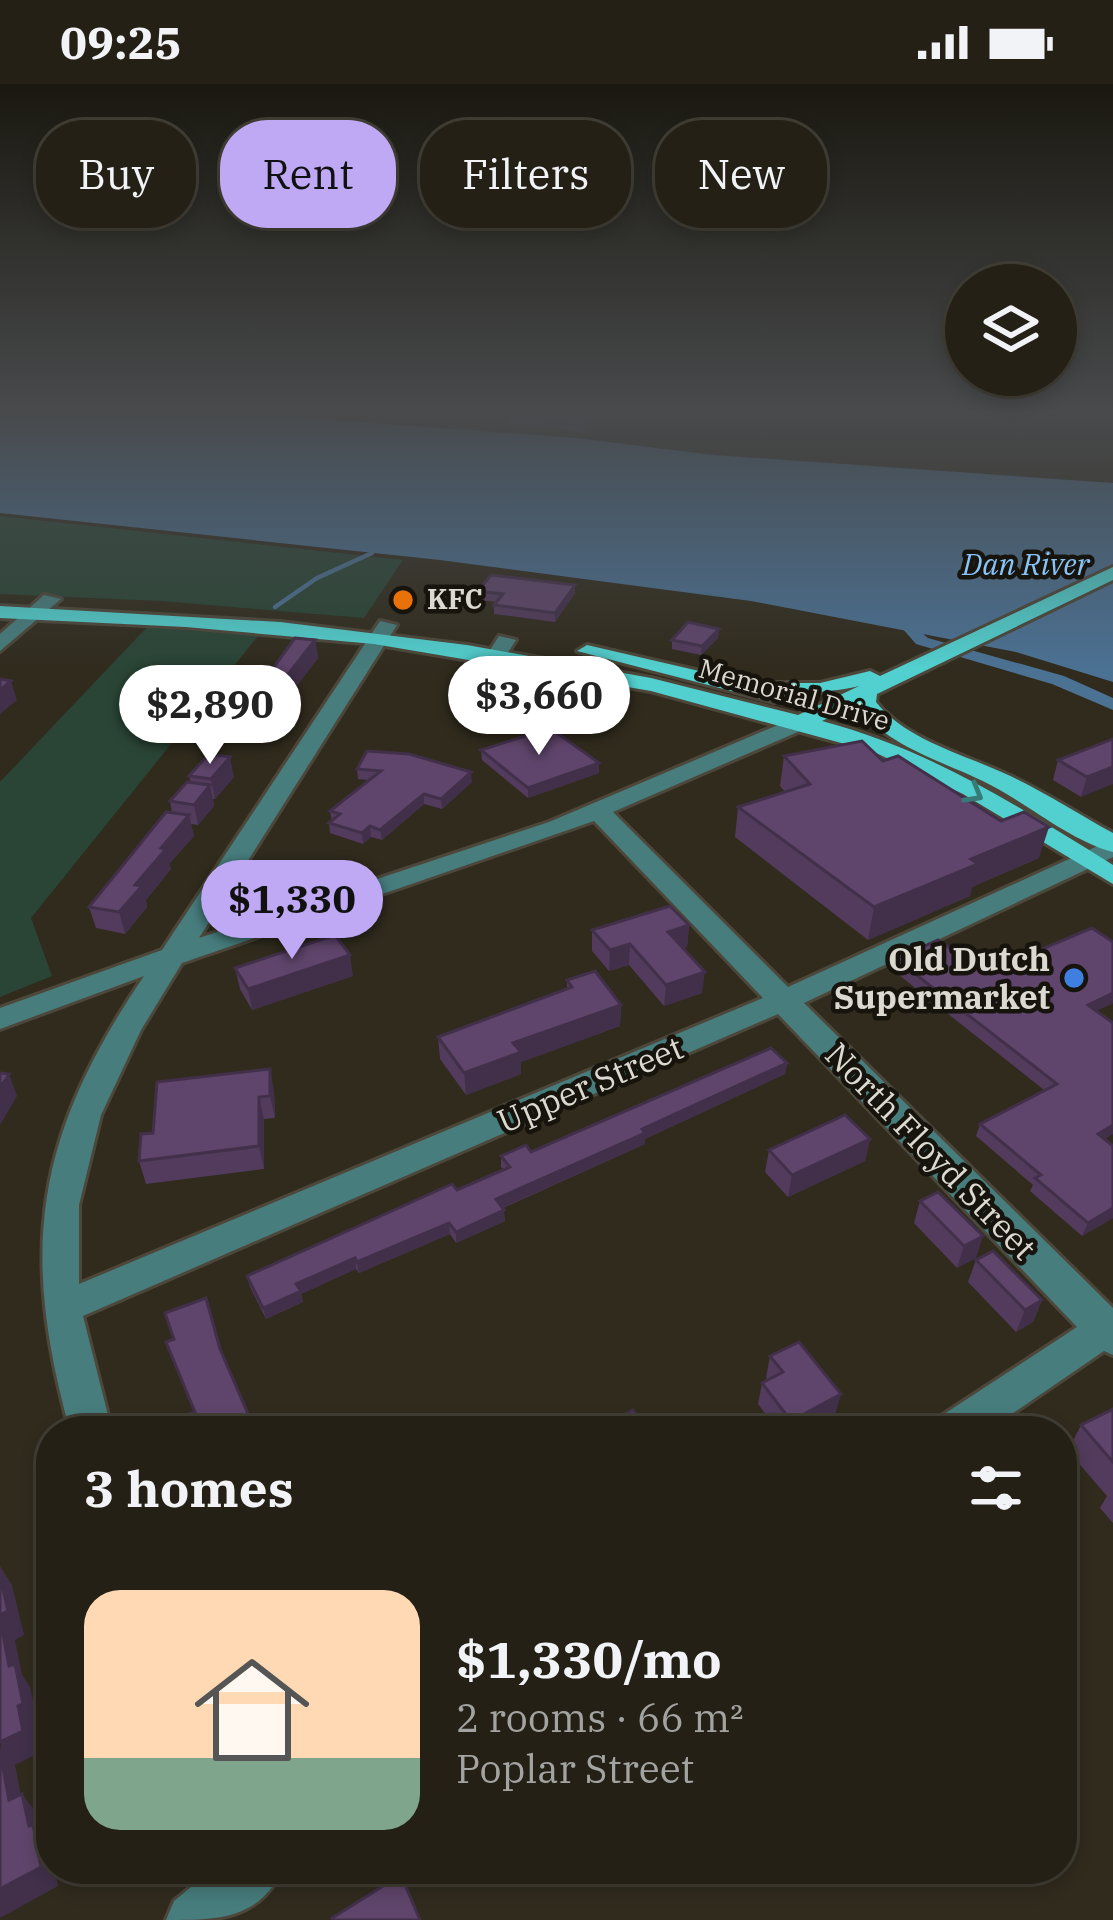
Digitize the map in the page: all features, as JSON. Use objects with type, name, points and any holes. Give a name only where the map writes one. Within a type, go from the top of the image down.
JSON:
[{"type":"main road","points":[[799,722],[1113,573]]},
{"type":"main road","name":"Memorial Drive","points":[[0,597],[44,606],[382,633],[746,687],[924,747],[1000,780],[1106,857]]},
{"type":"main road","name":"Memorial Drive","points":[[0,612],[44,606]]},
{"type":"main road","name":"Memorial Drive","points":[[621,668],[907,757],[1106,857]]},
{"type":"main road","points":[[746,687],[820,689],[908,670]]},
{"type":"main road","points":[[866,692],[865,702],[878,719],[924,747]]},
{"type":"street","points":[[0,646],[44,606]]},
{"type":"street","points":[[87,1416],[61,1308],[60,1207],[73,1148],[104,1070],[170,959],[382,633]]},
{"type":"street","points":[[0,1019],[69,991],[598,811],[799,722]]},
{"type":"street","name":"North Floyd Street","points":[[598,811],[1110,1331]]},
{"type":"street","name":"Upper Street","points":[[61,1308],[784,1000],[1106,857]]},
{"type":"street","points":[[977,1416],[1110,1331]]},
{"type":"green space","points":[[0,516],[403,560],[364,618],[162,601],[0,594]]},
{"type":"green space","points":[[149,625],[258,636],[31,918],[52,976],[0,997],[0,782]]},
{"type":"water","name":"Dan River","points":[[0,499],[1113,499],[1113,682],[1016,652],[751,601],[440,560],[0,513]]},
{"type":"building","points":[[491,575],[575,585],[555,613],[494,605],[503,594],[478,591]]},
{"type":"building","points":[[688,622],[719,629],[702,646],[672,640]]},
{"type":"building","points":[[295,638],[315,640],[268,700],[234,695],[253,676],[266,678]]},
{"type":"building","points":[[247,700],[270,703],[255,720],[232,717]]},
{"type":"building","points":[[550,728],[599,763],[528,788],[481,750]]},
{"type":"building","points":[[1113,739],[1113,767],[1087,777],[1058,760]]},
{"type":"building","points":[[862,741],[883,761],[898,756],[1001,821],[1024,812],[1049,827],[971,859],[978,864],[874,907],[738,807],[810,784],[784,756]]},
{"type":"building","points":[[367,751],[409,754],[471,772],[441,799],[424,794],[380,830],[370,826],[362,833],[329,823],[340,814],[330,811],[381,771],[357,769]]},
{"type":"building","points":[[209,754],[230,757],[211,779],[189,776]]},
{"type":"building","points":[[187,782],[210,785],[194,805],[170,801]]},
{"type":"building","points":[[166,812],[189,815],[135,885],[142,886],[119,912],[89,907]]},
{"type":"building","points":[[670,906],[689,925],[668,932],[705,972],[666,985],[630,944],[610,950],[592,930]]},
{"type":"building","points":[[1092,928],[1113,942],[1113,993],[1088,1005],[1113,1023],[1113,1125],[1098,1134],[1113,1146],[1113,1208],[1088,1223],[1035,1178],[1041,1175],[980,1124],[1057,1084],[896,959],[938,940],[987,972]]},
{"type":"building","points":[[335,935],[350,955],[248,989],[235,968]]},
{"type":"building","points":[[595,971],[621,1005],[513,1043],[521,1052],[464,1073],[438,1037],[572,987],[567,980]]},
{"type":"building","points":[[771,1048],[787,1063],[496,1199],[504,1210],[456,1232],[449,1223],[357,1262],[355,1258],[296,1284],[301,1291],[263,1308],[247,1276],[452,1184],[457,1190],[510,1167],[501,1156],[526,1145],[531,1152]]},
{"type":"building","points":[[270,1069],[270,1096],[259,1097],[259,1146],[139,1161],[141,1134],[153,1133],[157,1082]]},
{"type":"building","points":[[845,1115],[870,1139],[792,1175],[769,1150]]},
{"type":"building","points":[[938,1192],[983,1236],[964,1246],[920,1201]]},
{"type":"building","points":[[993,1251],[1042,1300],[1025,1310],[976,1260]]},
{"type":"building","points":[[206,1298],[220,1349],[249,1416],[186,1416],[195,1412],[166,1342],[174,1339],[165,1313]]},
{"type":"building","points":[[799,1342],[841,1394],[800,1416],[787,1416],[762,1383],[783,1372],[770,1356]]},
{"type":"building","points":[[1113,1409],[1113,1462],[1081,1425]]},
{"type":"building","points":[[0,1576],[8,1611],[0,1615]]},
{"type":"building","points":[[0,1619],[9,1666],[15,1664],[23,1731],[0,1742]]},
{"type":"building","points":[[0,1752],[9,1800],[22,1794],[29,1826],[33,1825],[36,1870],[0,1889]]},
{"type":"building","points":[[387,1884],[405,1884],[420,1920],[333,1920]]},
{"type":"waterway","points":[[275,607],[317,578],[372,553]]},
{"type":"waterway","points":[[910,628],[922,641],[1058,680],[1113,705]]},
{"type":"place","name":"KFC","points":[[403,600]]},
{"type":"place","name":"Old Dutch Supermarket","points":[[1074,978]]}]
